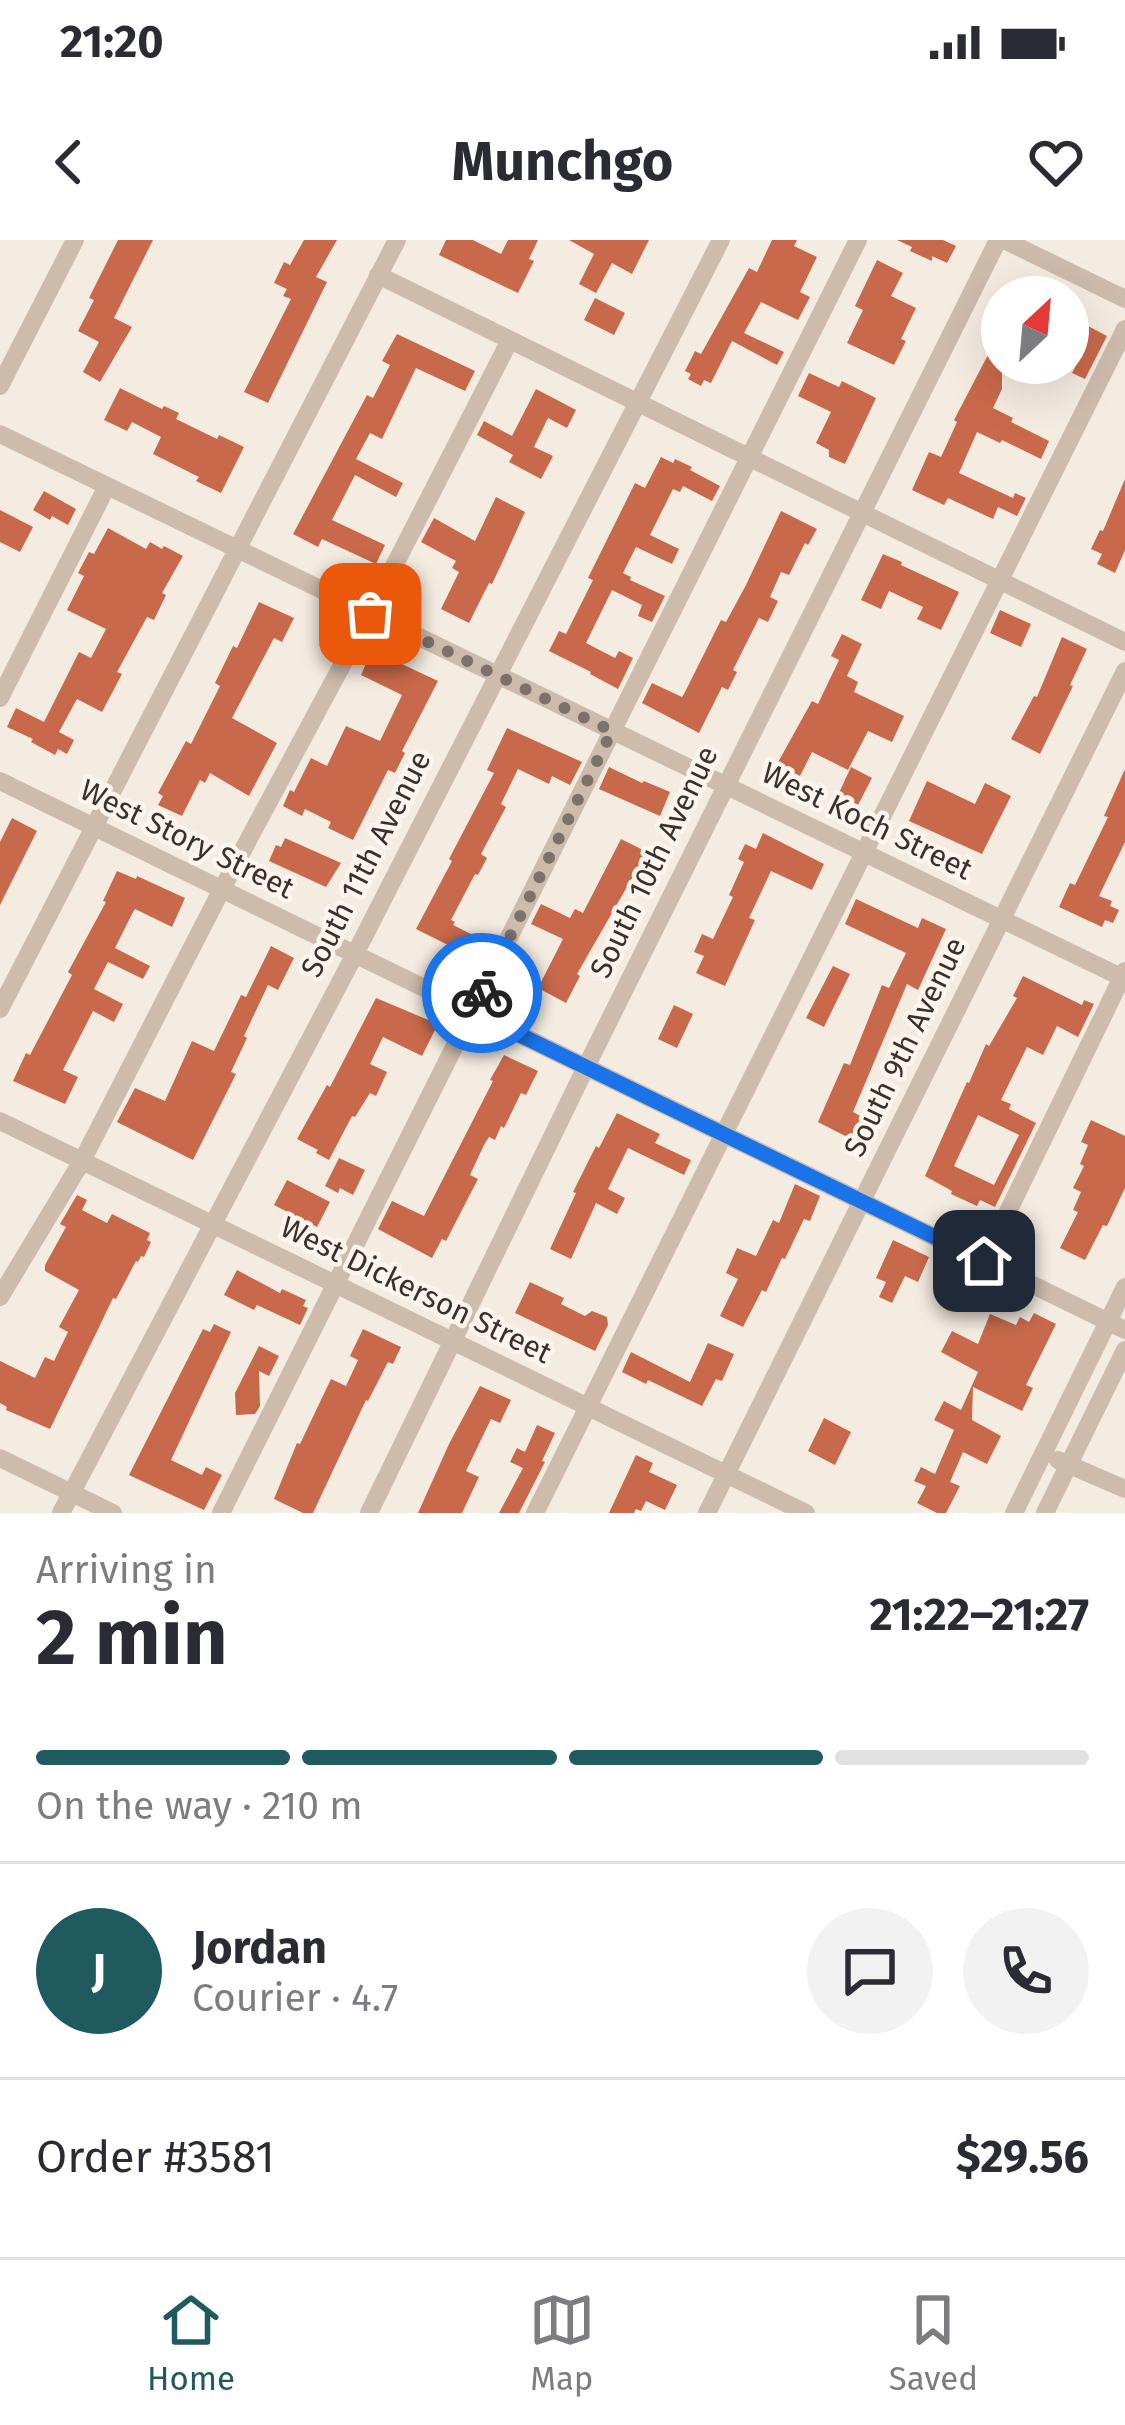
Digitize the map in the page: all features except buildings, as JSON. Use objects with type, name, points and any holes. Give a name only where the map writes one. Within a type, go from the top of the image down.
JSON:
[{"type":"street","points":[[0,386],[75,240]]},
{"type":"street","points":[[0,1009],[397,240]]},
{"type":"street","name":"South 11th Avenue","points":[[61,1513],[355,954],[721,240]]},
{"type":"street","points":[[221,1513],[858,240]]},
{"type":"street","points":[[1001,240],[1125,299]]},
{"type":"street","name":"South 10th Avenue","points":[[369,1513],[586,1067],[1001,240]]},
{"type":"street","points":[[378,275],[1125,642]]},
{"type":"street","points":[[535,1513],[1125,329]]},
{"type":"street","points":[[0,1297],[82,1160],[510,340]]},
{"type":"street","name":"West Koch Street","points":[[0,434],[1124,976]]},
{"type":"street","points":[[0,698],[107,486]]},
{"type":"street","name":"South 9th Avenue","points":[[707,1513],[1125,671]]},
{"type":"street","name":"West Story Street","points":[[0,781],[1116,1325]]},
{"type":"street","points":[[984,1261],[1124,976]]},
{"type":"street","name":"West Dickerson Street","points":[[0,1121],[806,1513]]},
{"type":"street","points":[[1014,1513],[1116,1325],[1125,1287]]},
{"type":"street","points":[[1045,1513],[1125,1350]]},
{"type":"street","points":[[1043,1453],[1125,1490]]},
{"type":"street","points":[[0,1458],[113,1513]]},
{"type":"way so far","points":[[370,614],[612,731],[482,993]]},
{"type":"route","points":[[482,993],[473,1012],[984,1261]]}]
